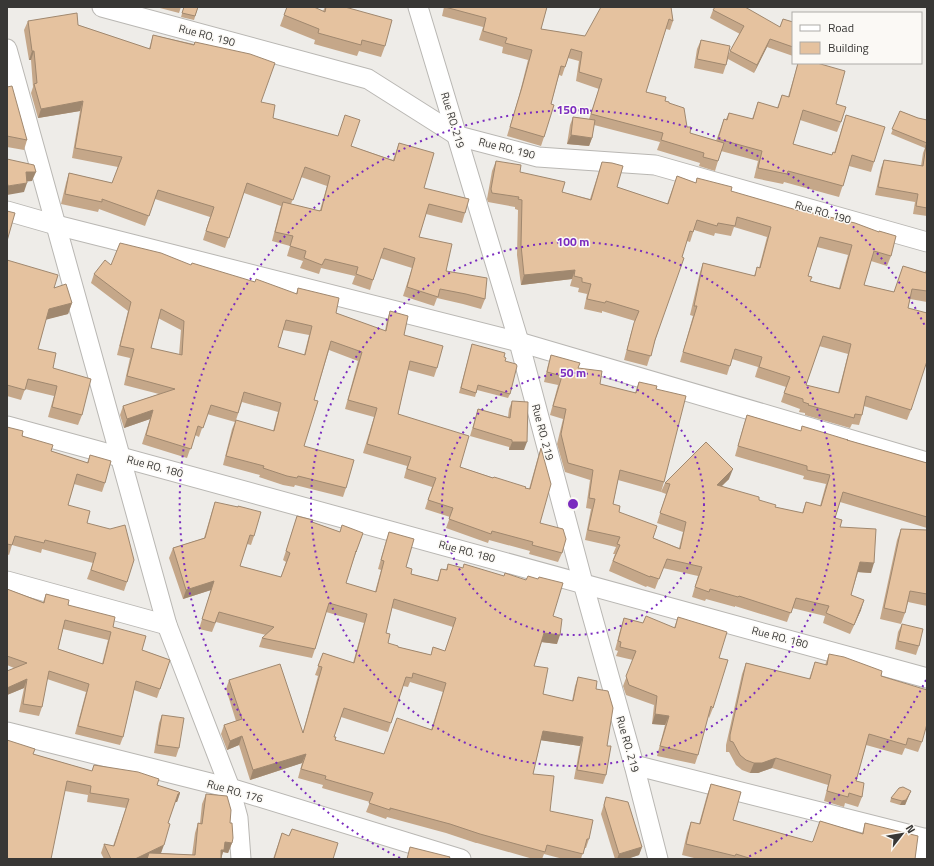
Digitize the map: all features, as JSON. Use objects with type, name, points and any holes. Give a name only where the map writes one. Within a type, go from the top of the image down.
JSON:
[{"type":"street","name":"Rue RO. 190","points":[[102,7],[368,79],[458,136],[538,156],[655,165],[927,242]]},
{"type":"street","name":"Rue RO. 219","points":[[418,7],[519,342],[582,583],[634,765],[658,859]]},
{"type":"street","points":[[7,48],[167,625],[230,788],[238,818],[241,859]]},
{"type":"street","points":[[7,212],[519,342],[927,462]]},
{"type":"street","name":"Rue RO. 180","points":[[7,426],[927,678]]},
{"type":"street","points":[[7,582],[167,625]]},
{"type":"street","name":"Rue RO. 176","points":[[7,732],[230,788],[461,859]]},
{"type":"street","points":[[634,765],[927,838],[923,859]]},
{"type":"building","points":[[184,7],[198,7],[195,16],[182,13]]},
{"type":"building","points":[[287,7],[314,7],[325,12],[326,7],[345,7],[392,20],[385,46],[362,40],[361,45],[318,33],[319,29],[284,15]]},
{"type":"building","points":[[445,7],[547,7],[541,29],[585,36],[601,7],[671,7],[673,21],[669,19],[646,92],[666,97],[665,101],[684,108],[687,127],[691,127],[690,133],[724,143],[718,161],[703,157],[704,153],[661,140],[663,133],[591,114],[602,79],[579,72],[582,52],[571,49],[565,67],[561,66],[551,104],[554,105],[544,137],[510,127],[532,50],[505,43],[507,38],[483,31],[486,18]]},
{"type":"building","points":[[715,7],[745,7],[780,27],[783,19],[792,22],[792,47],[770,39],[757,65],[730,51],[744,26],[713,10]]},
{"type":"building","points":[[77,13],[78,25],[150,49],[153,35],[194,45],[195,42],[250,54],[275,63],[261,102],[275,105],[273,118],[338,136],[345,115],[360,120],[351,146],[394,161],[399,143],[434,153],[424,188],[469,199],[465,213],[429,204],[419,237],[452,244],[446,271],[487,278],[485,299],[440,289],[438,297],[407,287],[415,258],[384,248],[373,280],[356,274],[358,267],[325,259],[322,265],[304,258],[306,251],[290,246],[293,236],[275,232],[283,202],[321,211],[330,176],[305,167],[293,200],[247,183],[229,238],[206,231],[214,207],[158,190],[149,216],[102,199],[102,202],[65,194],[69,173],[112,183],[122,157],[75,148],[83,101],[41,109],[34,84],[37,83],[34,51],[32,51],[28,21]]},
{"type":"building","points":[[701,40],[730,46],[726,65],[697,59]]},
{"type":"building","points":[[798,64],[820,64],[845,71],[836,104],[846,107],[841,122],[803,110],[793,144],[832,155],[833,152],[835,153],[846,115],[885,127],[874,162],[852,155],[843,186],[788,171],[787,174],[758,168],[762,151],[718,139],[724,119],[727,120],[729,113],[753,119],[758,102],[778,108],[782,95],[789,97]]},
{"type":"building","points":[[12,86],[27,140],[7,136],[7,87]]},
{"type":"building","points":[[900,111],[927,120],[927,143],[892,129]]},
{"type":"building","points":[[573,117],[595,120],[592,138],[571,135]]},
{"type":"building","points":[[926,145],[927,208],[916,206],[918,194],[878,187],[884,160],[923,166]]},
{"type":"building","points":[[7,159],[34,165],[36,172],[26,172],[27,183],[8,186]]},
{"type":"building","points":[[496,161],[521,165],[520,172],[565,182],[562,192],[591,200],[602,162],[612,163],[623,166],[617,187],[668,204],[677,176],[696,183],[697,178],[732,187],[731,191],[800,211],[855,223],[879,232],[896,236],[891,256],[874,251],[864,285],[894,292],[903,266],[926,273],[927,268],[927,291],[912,289],[908,308],[927,313],[927,361],[911,410],[866,396],[862,415],[855,414],[854,418],[808,405],[809,404],[803,402],[803,399],[784,393],[790,377],[759,367],[762,357],[735,349],[730,366],[683,352],[697,306],[694,306],[703,263],[755,276],[757,267],[760,268],[771,227],[737,217],[735,226],[718,223],[717,226],[697,220],[693,232],[690,231],[682,257],[684,258],[655,340],[651,356],[627,350],[634,323],[639,311],[606,301],[605,303],[587,299],[591,284],[582,282],[582,278],[574,276],[575,270],[524,275],[521,245],[522,200],[518,199],[519,197],[492,193],[491,189]],"holes":[[[820,237],[852,245],[840,289],[810,281],[812,277],[808,276]],[[823,336],[851,344],[839,393],[806,385]]]},
{"type":"building","points":[[7,211],[15,213],[7,241]]},
{"type":"building","points":[[120,243],[161,253],[191,265],[192,263],[255,282],[256,279],[297,294],[298,288],[339,298],[336,313],[386,331],[390,311],[408,316],[404,335],[443,346],[437,368],[410,361],[398,414],[469,436],[460,467],[526,487],[525,488],[530,489],[541,448],[551,484],[540,523],[563,529],[566,539],[562,553],[532,545],[533,542],[492,531],[491,534],[449,519],[453,508],[428,500],[436,478],[407,469],[411,457],[367,444],[377,408],[348,400],[362,352],[331,341],[314,400],[318,401],[304,446],[354,460],[346,488],[298,476],[297,478],[287,476],[263,468],[264,466],[226,456],[236,420],[274,431],[281,403],[244,392],[238,413],[211,405],[203,428],[198,426],[191,449],[146,435],[153,410],[127,419],[123,406],[175,389],[127,376],[134,349],[120,346],[131,302],[94,274],[105,260],[111,265]],"holes":[[[161,309],[184,321],[182,355],[151,348]],[[286,320],[312,326],[305,355],[278,347]]]},
{"type":"building","points":[[7,260],[58,275],[54,288],[66,284],[72,303],[49,309],[38,349],[56,353],[53,368],[91,379],[82,415],[52,407],[57,386],[28,379],[25,390],[7,385]]},
{"type":"building","points":[[472,344],[505,353],[505,361],[516,364],[517,366],[510,394],[478,385],[476,393],[461,388]]},
{"type":"building","points":[[551,355],[580,363],[578,368],[602,371],[600,384],[636,393],[639,382],[657,386],[656,389],[686,396],[664,482],[620,470],[613,504],[620,506],[619,512],[657,526],[653,538],[680,549],[686,522],[660,513],[670,484],[665,483],[706,442],[733,469],[717,485],[759,497],[759,500],[776,505],[775,507],[803,513],[806,502],[821,506],[830,475],[807,470],[807,466],[738,446],[747,415],[801,431],[802,426],[927,463],[927,517],[843,492],[835,518],[842,520],[840,527],[876,529],[874,563],[860,562],[851,595],[864,600],[854,625],[826,613],[829,606],[796,598],[791,613],[739,596],[738,597],[710,589],[709,592],[695,587],[702,567],[667,559],[659,579],[650,577],[613,561],[620,545],[617,544],[620,537],[588,530],[595,499],[589,498],[593,470],[568,463],[561,434],[566,409],[553,406],[562,376],[547,372]]},
{"type":"building","points":[[512,401],[528,402],[527,442],[512,442],[512,440],[473,428],[478,409],[510,418]]},
{"type":"building","points":[[7,427],[23,431],[22,436],[53,445],[51,451],[88,463],[90,455],[111,461],[105,483],[77,474],[68,505],[90,511],[87,523],[110,529],[125,525],[134,560],[127,582],[91,570],[96,553],[45,540],[44,543],[15,536],[12,545],[7,544]]},
{"type":"building","points":[[215,502],[261,512],[254,536],[250,535],[240,566],[281,577],[290,553],[286,551],[297,516],[313,520],[312,522],[340,532],[342,525],[363,533],[346,583],[376,592],[384,561],[381,560],[389,532],[414,539],[406,567],[412,569],[411,574],[438,581],[441,569],[447,570],[448,564],[463,568],[464,564],[504,576],[505,573],[526,580],[528,576],[538,579],[539,577],[563,583],[553,616],[562,619],[560,635],[544,633],[534,666],[548,668],[543,694],[573,701],[578,677],[597,681],[596,689],[608,691],[613,708],[607,746],[611,746],[606,775],[577,770],[583,737],[543,731],[533,774],[554,776],[550,811],[593,820],[589,839],[587,839],[583,854],[547,845],[545,852],[450,824],[390,808],[390,810],[369,803],[373,793],[325,779],[326,776],[301,769],[306,754],[253,770],[242,736],[230,741],[224,725],[242,719],[229,680],[280,664],[303,733],[322,667],[318,666],[323,653],[354,663],[367,614],[329,603],[315,649],[262,638],[274,627],[219,612],[215,623],[202,619],[214,581],[186,590],[173,548],[205,538]],"holes":[[[394,599],[456,618],[445,651],[433,647],[431,655],[388,643],[390,634],[386,633]],[[413,673],[446,683],[432,730],[397,718],[384,754],[335,740],[336,737],[334,737],[344,708],[391,723],[406,677],[412,678]]]},
{"type":"building","points":[[901,529],[927,530],[927,594],[910,591],[905,613],[884,608]]},
{"type":"building","points":[[7,589],[44,603],[46,594],[69,600],[68,605],[115,617],[113,627],[146,636],[142,650],[170,660],[160,689],[136,681],[123,737],[78,726],[89,684],[49,671],[42,707],[23,704],[27,679],[7,688],[7,671],[27,663],[7,656]],"holes":[[[65,620],[111,632],[103,664],[58,649]]]},
{"type":"building","points":[[646,616],[675,628],[678,617],[727,632],[719,658],[728,660],[713,708],[711,706],[698,755],[660,746],[669,716],[655,714],[657,696],[629,685],[626,676],[636,651],[620,647],[621,642],[618,641],[624,618],[643,623]]},
{"type":"building","points":[[902,624],[923,629],[919,646],[898,641]]},
{"type":"building","points":[[829,654],[844,657],[882,671],[881,676],[927,690],[927,724],[922,742],[908,738],[906,745],[869,734],[856,781],[864,783],[862,797],[849,793],[848,797],[827,791],[831,775],[776,758],[762,763],[754,763],[746,760],[740,755],[733,742],[730,741],[730,735],[746,663],[810,679],[815,662],[827,665]]},
{"type":"building","points":[[162,715],[184,718],[179,748],[157,745]]},
{"type":"building","points":[[7,740],[35,749],[33,754],[92,771],[94,765],[138,772],[159,779],[157,785],[179,792],[180,793],[178,794],[168,823],[170,824],[164,845],[135,859],[111,859],[104,844],[114,846],[129,799],[90,793],[91,786],[67,781],[51,859],[7,859]]},
{"type":"building","points":[[711,784],[741,792],[733,820],[812,842],[820,821],[863,834],[865,823],[918,836],[915,859],[752,859],[736,854],[735,856],[686,844],[691,822],[700,824]]},
{"type":"building","points":[[903,787],[911,791],[906,800],[902,801],[891,798],[899,788]]},
{"type":"building","points":[[206,794],[227,796],[231,810],[230,823],[232,823],[232,843],[225,842],[224,850],[221,850],[221,859],[147,859],[149,853],[195,855],[198,823],[202,824]]},
{"type":"building","points":[[606,797],[628,802],[642,847],[619,854],[604,805]]},
{"type":"building","points":[[292,829],[338,843],[333,859],[274,859],[282,833],[289,836]]},
{"type":"building","points":[[410,847],[450,857],[449,859],[407,859]]}]
